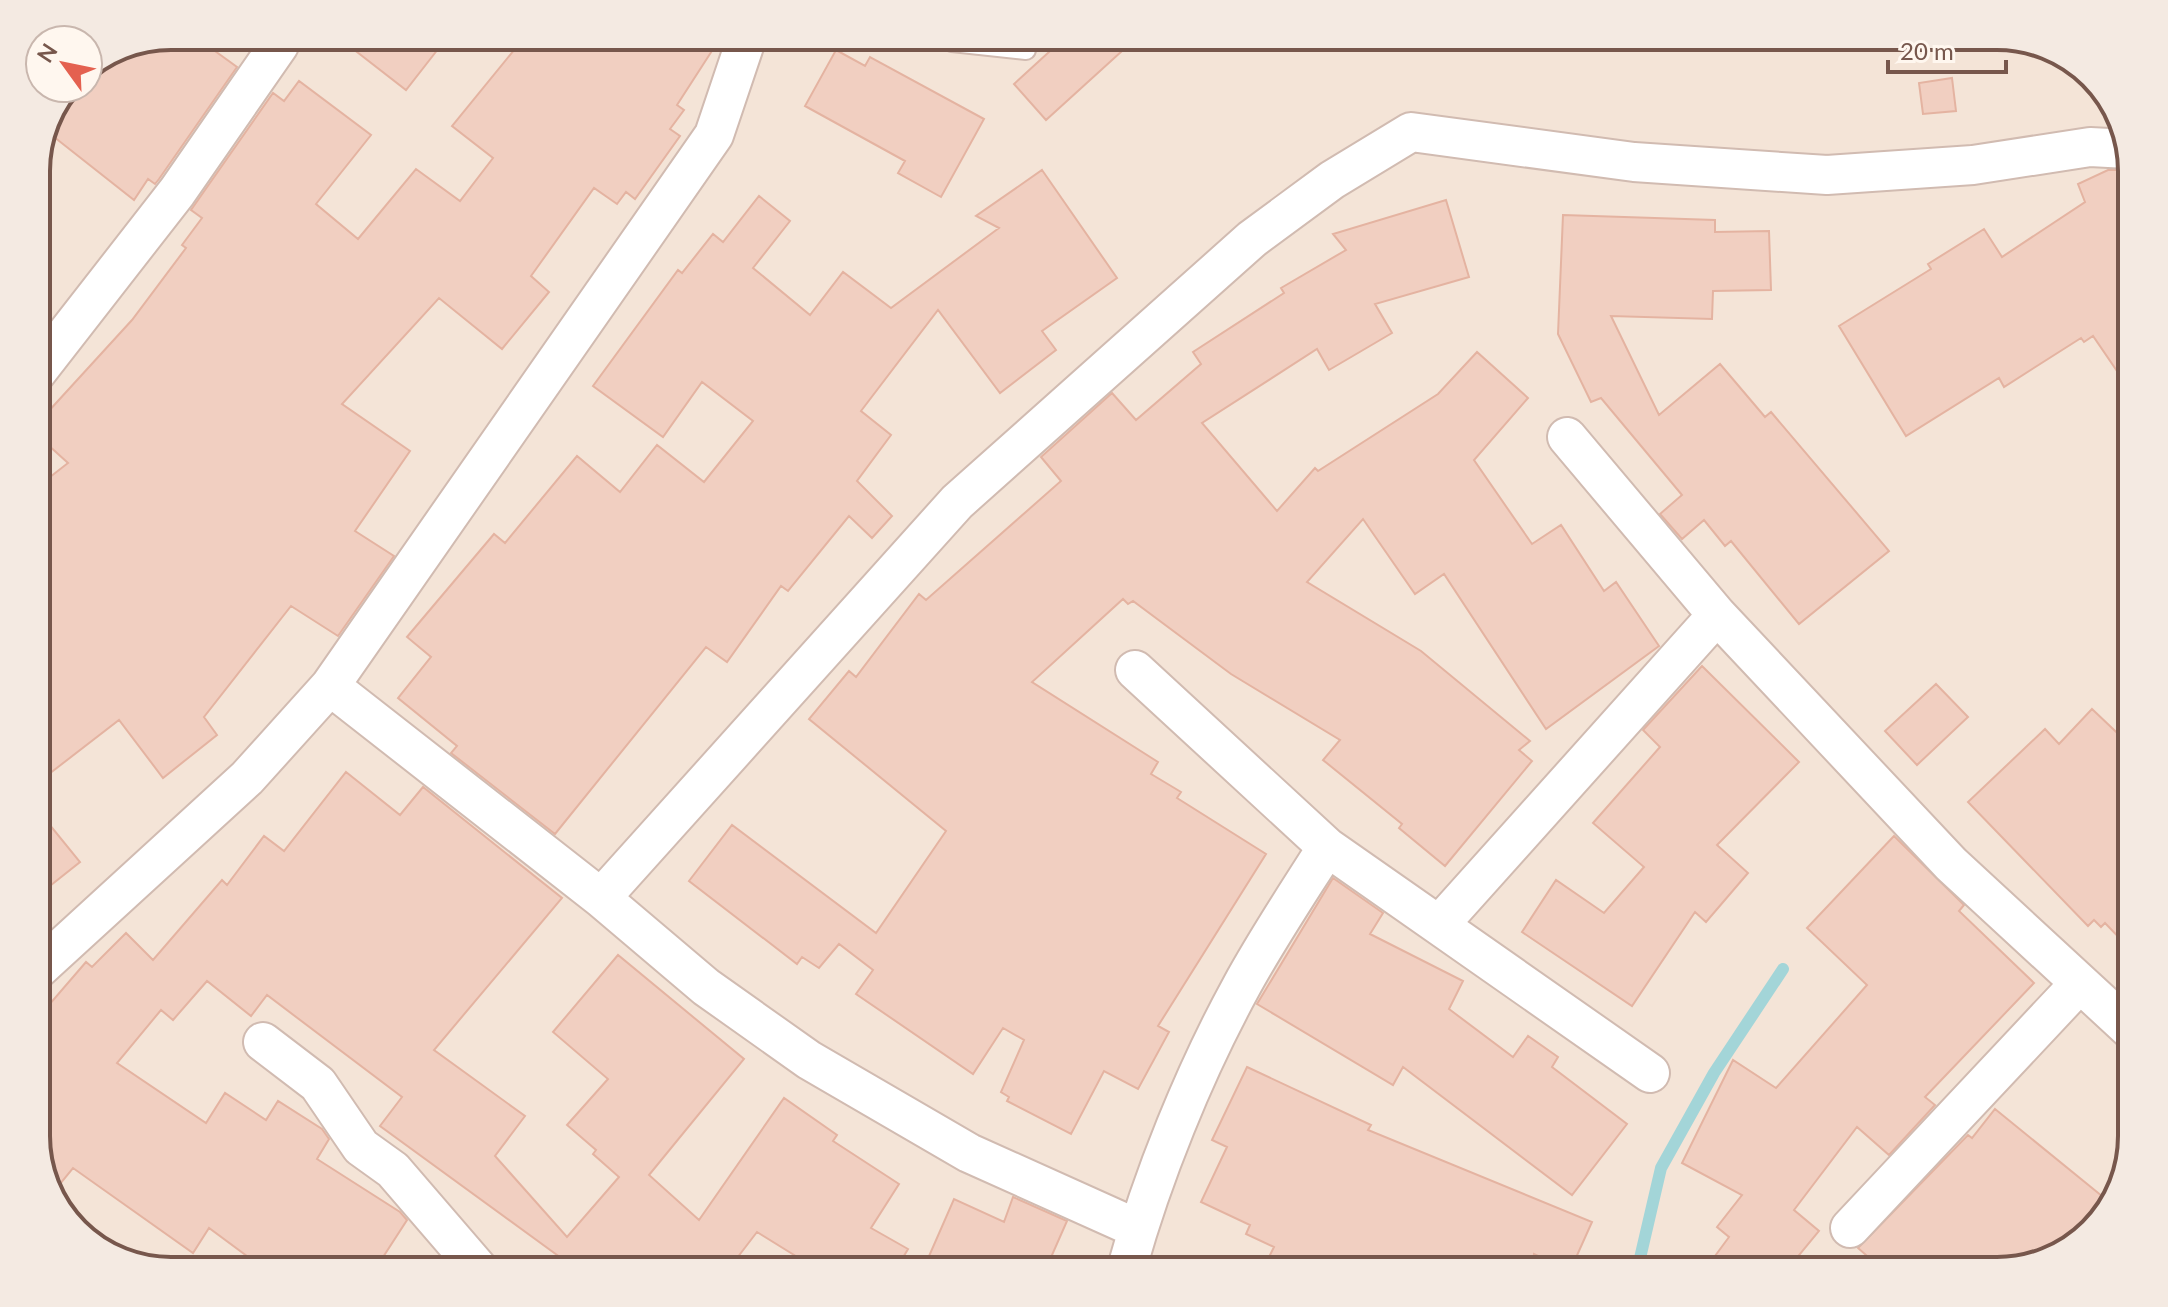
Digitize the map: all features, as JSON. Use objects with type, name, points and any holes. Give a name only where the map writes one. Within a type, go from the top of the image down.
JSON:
[{"type":"street","points":[[50,355],[177,192],[276,50]]},
{"type":"street","points":[[50,958],[247,778],[330,686],[714,135],[743,50]]},
{"type":"street","points":[[601,898],[957,502],[1252,239],[1332,180],[1411,132],[1634,162],[1827,175],[1973,165],[2090,147],[2116,148]]},
{"type":"street","points":[[1567,437],[1717,615],[1951,864],[2118,1018]]},
{"type":"street","points":[[1439,925],[1717,615]]},
{"type":"street","points":[[1135,670],[1327,847],[1650,1073]]},
{"type":"street","points":[[330,686],[601,898],[706,987],[809,1060],[969,1153],[1138,1229]]},
{"type":"street","points":[[1130,1257],[1192,1091],[1240,988],[1327,847]]},
{"type":"street","points":[[1850,1228],[2080,983]]},
{"type":"street","points":[[263,1042],[318,1084],[361,1147],[393,1170],[468,1257]]},
{"type":"shaded area","points":[[171,50],[1997,50],[2029,54],[2058,66],[2083,85],[2102,110],[2112,132],[2118,163],[2118,1136],[2114,1168],[2102,1197],[2083,1222],[2058,1241],[2029,1253],[1997,1257],[171,1257],[139,1253],[110,1241],[85,1222],[70,1203],[56,1175],[50,1144],[50,163],[62,117],[70,104],[104,104],[104,70],[147,52]]},
{"type":"building","points":[[214,50],[237,67],[159,179],[155,184],[148,179],[134,200],[55,137],[70,104],[104,104],[104,70],[147,52]]},
{"type":"building","points":[[354,50],[437,50],[406,90]]},
{"type":"building","points":[[514,50],[712,50],[677,105],[684,110],[670,129],[680,136],[635,199],[626,192],[617,204],[594,188],[531,276],[549,292],[502,349],[439,298],[342,404],[410,451],[355,531],[394,556],[338,636],[291,606],[204,717],[217,735],[163,778],[119,720],[50,773],[50,477],[68,463],[50,447],[50,410],[132,320],[186,248],[182,245],[202,218],[191,210],[273,93],[284,101],[299,81],[371,135],[316,204],[358,239],[416,169],[460,201],[493,158],[452,126]]},
{"type":"building","points":[[836,50],[865,66],[870,57],[984,119],[941,197],[898,173],[905,161],[805,106]]},
{"type":"building","points":[[1051,50],[1123,50],[1046,120],[1014,84]]},
{"type":"building","points":[[1952,78],[1956,111],[1923,114],[1919,83]]},
{"type":"building","points":[[1042,170],[1117,278],[1042,331],[1056,350],[1000,393],[938,310],[861,411],[891,435],[857,481],[892,516],[872,538],[849,516],[788,591],[781,586],[727,662],[706,647],[555,834],[451,753],[457,746],[398,698],[431,657],[407,637],[494,534],[505,543],[577,456],[620,492],[657,445],[704,482],[753,421],[702,382],[663,437],[593,386],[678,270],[682,273],[713,234],[723,242],[759,196],[790,221],[753,268],[810,315],[843,272],[891,308],[999,228],[976,216]]},
{"type":"building","points":[[2108,170],[2118,170],[2118,373],[2093,336],[2084,342],[2081,338],[2004,387],[1999,378],[1906,436],[1839,326],[1931,269],[1928,264],[1984,229],[2002,257],[2085,202],[2078,184]]},
{"type":"building","points":[[1446,200],[1469,277],[1375,304],[1392,333],[1329,370],[1317,349],[1202,423],[1277,511],[1315,468],[1318,471],[1438,394],[1477,352],[1528,398],[1474,460],[1532,544],[1561,525],[1604,591],[1616,582],[1659,646],[1546,729],[1444,574],[1415,594],[1363,519],[1307,582],[1421,651],[1530,741],[1519,750],[1532,761],[1445,866],[1399,828],[1402,824],[1323,760],[1340,740],[1231,674],[1133,601],[1128,604],[1123,599],[1032,682],[1158,762],[1151,774],[1181,792],[1177,798],[1266,854],[1158,1026],[1169,1032],[1138,1089],[1104,1071],[1071,1134],[1007,1101],[1009,1097],[1001,1092],[1024,1040],[1003,1028],[973,1074],[856,994],[873,970],[839,944],[819,968],[802,957],[797,964],[689,881],[732,825],[876,933],[946,831],[809,719],[849,671],[856,677],[919,594],[926,600],[1061,481],[1041,457],[1112,393],[1136,420],[1201,364],[1193,352],[1284,293],[1281,288],[1346,250],[1333,234]]},
{"type":"building","points":[[1563,215],[1715,220],[1715,232],[1769,231],[1771,290],[1713,291],[1712,319],[1611,316],[1659,415],[1720,364],[1765,417],[1771,412],[1889,551],[1799,624],[1731,541],[1725,546],[1704,520],[1682,539],[1660,514],[1682,495],[1601,398],[1591,402],[1558,334]]},
{"type":"building","points":[[1702,666],[1799,762],[1717,845],[1748,873],[1706,922],[1695,912],[1632,1006],[1522,932],[1556,880],[1604,913],[1644,867],[1593,823],[1660,747],[1643,730]]},
{"type":"building","points":[[1936,684],[1968,717],[1917,765],[1885,731]]},
{"type":"building","points":[[2092,709],[2118,734],[2118,936],[2105,923],[2101,927],[2094,920],[2088,926],[1968,802],[2045,729],[2059,744]]},
{"type":"building","points":[[346,772],[400,815],[423,787],[562,898],[434,1050],[525,1116],[495,1156],[567,1237],[619,1177],[593,1154],[596,1150],[567,1125],[608,1079],[553,1032],[618,955],[744,1059],[649,1175],[699,1220],[784,1098],[837,1135],[833,1141],[899,1184],[871,1228],[908,1249],[903,1257],[797,1257],[757,1232],[738,1257],[560,1257],[380,1126],[402,1097],[267,995],[251,1016],[207,981],[173,1020],[161,1010],[117,1063],[206,1123],[225,1093],[266,1120],[278,1101],[322,1129],[329,1139],[317,1159],[400,1212],[407,1220],[383,1257],[248,1257],[209,1228],[193,1253],[73,1168],[60,1184],[50,1144],[50,1004],[86,962],[92,967],[126,933],[153,960],[222,880],[227,885],[264,836],[284,851]]},
{"type":"building","points":[[50,825],[80,862],[50,886]]},
{"type":"building","points":[[1894,836],[1964,905],[1959,911],[2034,983],[1925,1097],[1935,1105],[1889,1155],[1857,1127],[1794,1210],[1819,1231],[1798,1257],[1714,1257],[1729,1237],[1717,1227],[1742,1195],[1682,1163],[1733,1060],[1776,1088],[1867,985],[1807,928]]},
{"type":"building","points":[[1333,878],[1383,913],[1370,934],[1463,981],[1449,1009],[1513,1057],[1528,1036],[1558,1057],[1552,1067],[1627,1124],[1572,1195],[1403,1067],[1393,1085],[1257,1004]]},
{"type":"building","points":[[1247,1067],[1371,1125],[1368,1130],[1592,1222],[1576,1257],[1540,1257],[1534,1254],[1534,1257],[1269,1257],[1274,1247],[1246,1234],[1250,1225],[1201,1202],[1227,1147],[1212,1140]]},
{"type":"building","points":[[1995,1109],[2102,1196],[2083,1222],[2071,1232],[2029,1253],[1997,1257],[1868,1257],[1858,1248],[1968,1135],[1972,1138]]},
{"type":"building","points":[[1013,1197],[1067,1221],[1051,1257],[929,1257],[954,1199],[1004,1222]]},
{"type":"waterway","points":[[1640,1257],[1661,1168],[1714,1073],[1783,969]]}]
